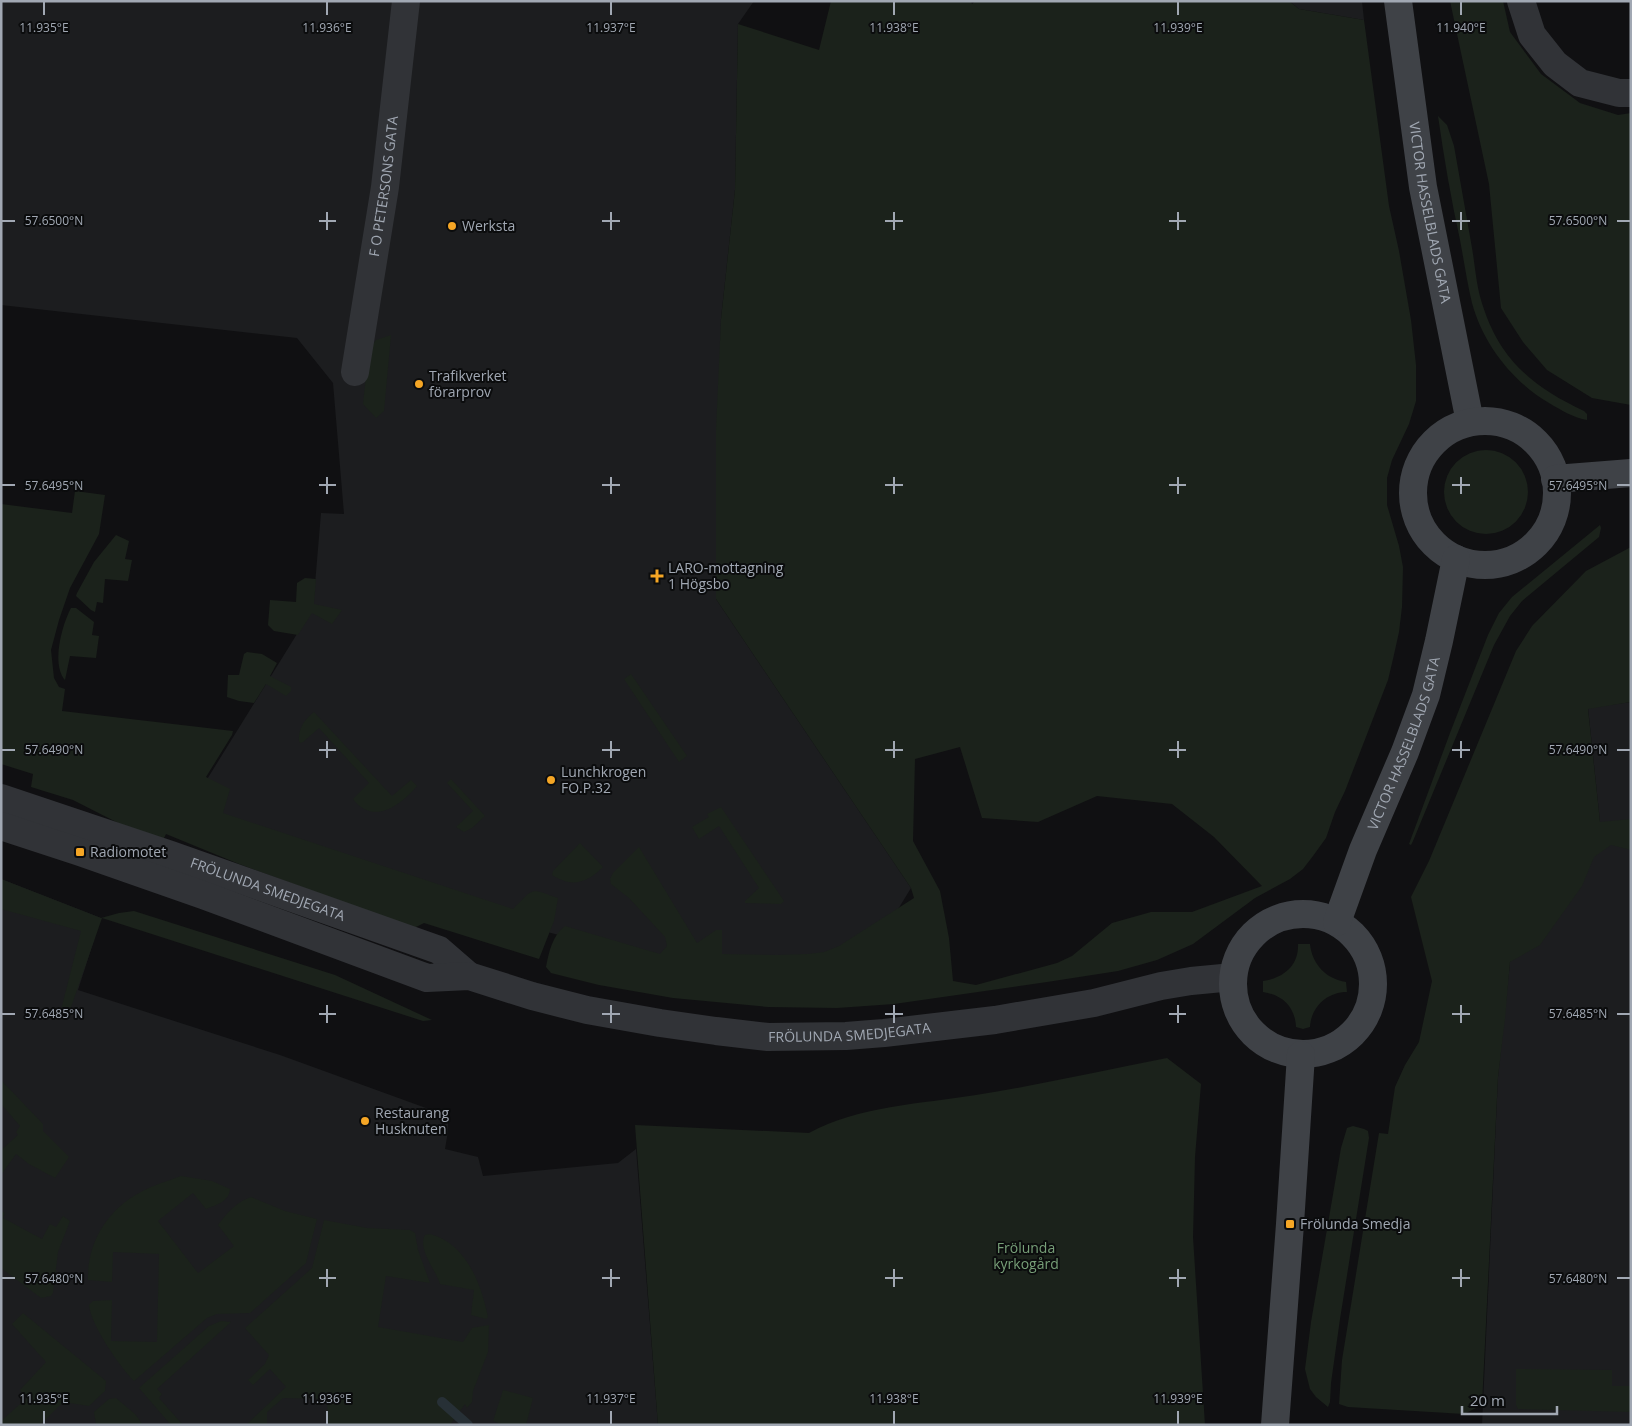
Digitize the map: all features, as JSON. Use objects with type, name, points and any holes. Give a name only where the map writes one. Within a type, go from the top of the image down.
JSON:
[{"type":"street","name":"F O PETERSONS GATA","points":[[355,372],[385,187],[406,1]]},
{"type":"street","name":"VICTOR HASSELBLADS GATA","points":[[1398,1],[1423,187],[1470,422]]},
{"type":"street","points":[[1521,1],[1532,35],[1555,64],[1580,83],[1619,93],[1631,93]]},
{"type":"street","points":[[1470,422],[1501,422],[1529,436],[1536,442],[1548,460],[1555,479],[1556,497],[1553,514],[1542,536],[1534,545],[1514,558],[1497,564],[1479,565],[1467,563],[1444,553],[1426,535],[1415,511],[1412,498],[1413,485],[1420,460],[1435,440],[1457,426],[1470,422]]},
{"type":"street","points":[[1555,479],[1631,473]]},
{"type":"street","name":"VICTOR HASSELBLADS GATA","points":[[1337,922],[1363,850],[1405,752],[1426,695],[1456,559]]},
{"type":"street","name":"FRÖLUNDA SMEDJEGATA","points":[[1,798],[171,855],[439,950],[469,976]]},
{"type":"street","name":"FRÖLUNDA SMEDJEGATA","points":[[1,826],[203,895],[427,978],[469,976],[532,996],[587,1010],[679,1026],[768,1037],[874,1034],[995,1020],[1094,1003],[1161,986],[1232,977]]},
{"type":"street","points":[[1297,914],[1324,917],[1337,922],[1350,932],[1362,946],[1369,961],[1373,977],[1368,1011],[1360,1026],[1334,1048],[1318,1053],[1301,1055],[1287,1053],[1260,1041],[1241,1019],[1235,1006],[1232,991],[1235,963],[1248,939],[1258,929],[1270,922],[1297,914]]},
{"type":"street","points":[[1275,1425],[1301,1055]]},
{"type":"shaded area","points":[[1,1],[754,1],[738,24],[735,190],[721,319],[716,599],[911,888],[889,924],[819,966],[657,960],[484,916],[180,823],[313,608],[321,513],[344,514],[333,383],[297,338],[1,305]]},
{"type":"shaded area","points":[[1289,1],[1362,1],[1364,20],[1299,9]]},
{"type":"shaded area","points":[[1631,702],[1631,1425],[1482,1425],[1498,1077],[1510,962],[1600,822],[1588,708]]},
{"type":"shaded area","points":[[1,879],[101,918],[78,990],[280,1055],[448,1116],[445,1149],[478,1157],[483,1176],[618,1163],[636,1149],[658,1425],[1,1425]]},
{"type":"green space","points":[[831,1],[971,1],[972,4],[975,1],[1289,1],[1299,9],[1364,20],[1389,206],[1411,320],[1416,365],[1416,401],[1409,424],[1392,460],[1387,478],[1387,505],[1403,567],[1399,632],[1388,680],[1326,838],[1313,856],[1303,869],[1290,879],[1255,898],[1193,944],[1157,960],[1118,971],[1047,982],[894,1004],[837,1008],[768,1007],[673,998],[599,985],[551,973],[546,967],[554,939],[565,926],[660,954],[667,946],[665,937],[629,898],[611,884],[610,879],[613,873],[639,847],[697,943],[716,930],[722,930],[722,954],[777,955],[824,952],[839,946],[914,898],[911,888],[716,599],[716,430],[721,319],[735,190],[738,24],[819,50]],"holes":[[[960,747],[982,818],[1038,822],[1097,796],[1172,804],[1214,837],[1262,886],[1192,912],[1151,912],[1112,923],[1072,956],[1057,963],[976,985],[953,981],[949,938],[940,891],[913,841],[915,759]]]},
{"type":"green space","points":[[1450,1],[1503,1],[1510,32],[1541,74],[1580,103],[1618,115],[1631,113],[1631,405],[1592,398],[1547,370],[1523,342],[1501,308],[1489,184]]},
{"type":"green space","points":[[1438,116],[1447,125],[1454,146],[1479,294],[1488,320],[1507,354],[1519,368],[1548,391],[1584,411],[1587,414],[1587,420],[1572,416],[1523,384],[1501,361],[1484,333],[1470,295]]},
{"type":"green space","points":[[391,335],[384,411],[376,418],[363,404],[366,376],[373,344],[376,340]]},
{"type":"green space","points":[[1486,450],[1502,453],[1516,462],[1525,476],[1528,492],[1525,508],[1516,522],[1502,531],[1486,534],[1470,531],[1456,522],[1447,508],[1444,492],[1447,476],[1456,462],[1470,453]]},
{"type":"green space","points":[[75,491],[105,495],[99,534],[70,588],[51,650],[54,678],[59,687],[65,689],[62,711],[233,731],[206,777],[230,789],[223,813],[513,909],[533,891],[558,898],[554,921],[539,959],[424,923],[414,928],[239,864],[166,834],[162,842],[130,829],[73,800],[31,787],[33,774],[1,764],[1,504],[72,513]]},
{"type":"green space","points":[[1600,525],[1599,537],[1522,601],[1510,616],[1494,645],[1413,841],[1411,845],[1409,844],[1488,635],[1499,613],[1512,597]]},
{"type":"green space","points":[[116,535],[129,541],[125,559],[132,560],[128,581],[105,579],[103,603],[97,602],[95,612],[76,596],[94,562]]},
{"type":"green space","points":[[1631,547],[1631,702],[1588,709],[1600,822],[1631,819],[1631,850],[1611,845],[1594,857],[1582,886],[1540,945],[1510,962],[1498,1077],[1482,1405],[1464,1414],[1348,1407],[1339,1404],[1342,1360],[1379,1133],[1388,1134],[1395,1087],[1405,1065],[1419,1042],[1432,981],[1411,897],[1429,861],[1516,651],[1532,626],[1586,571]]},
{"type":"green space","points":[[305,578],[316,579],[314,604],[342,610],[332,624],[312,613],[298,635],[274,631],[268,625],[270,600],[296,602],[297,583]]},
{"type":"green space","points":[[71,608],[76,608],[94,622],[92,635],[99,636],[96,658],[70,656],[65,680],[61,673],[58,655],[61,634]]},
{"type":"green space","points":[[247,652],[262,654],[277,663],[270,676],[291,687],[291,691],[286,696],[266,684],[254,703],[227,697],[228,675],[239,675],[244,654]]},
{"type":"green space","points":[[631,674],[687,756],[679,762],[624,679]]},
{"type":"green space","points":[[314,712],[392,796],[411,780],[417,786],[403,800],[387,810],[378,812],[361,807],[353,799],[369,783],[319,728],[303,742],[300,743],[299,741],[303,724]]},
{"type":"green space","points":[[451,779],[485,816],[472,828],[464,832],[456,827],[473,811],[447,783]]},
{"type":"green space","points":[[721,807],[784,901],[781,904],[745,903],[759,888],[719,826],[699,839],[692,827],[709,817],[707,814]]},
{"type":"green space","points":[[580,843],[603,867],[591,877],[579,882],[566,881],[552,875],[553,871]]},
{"type":"green space","points":[[1,879],[101,918],[134,911],[335,975],[432,1020],[423,1021],[102,918],[69,1013],[61,1010],[81,931],[1,909]]},
{"type":"green space","points":[[1298,944],[1310,944],[1317,964],[1332,978],[1346,982],[1347,992],[1333,995],[1321,1002],[1313,1013],[1310,1027],[1303,1029],[1296,1027],[1293,1014],[1287,1003],[1276,996],[1263,992],[1263,981],[1284,974],[1293,964],[1298,951]]},
{"type":"green space","name":"Frölunda kyrkogård","points":[[1167,1058],[1201,1084],[1195,1157],[1193,1237],[1205,1425],[658,1425],[635,1125],[809,1133],[828,1124],[869,1111],[1000,1091]]},
{"type":"green space","points":[[1,1080],[43,1124],[43,1131],[69,1157],[55,1178],[29,1164],[16,1154],[1,1175],[1,1150],[18,1135],[16,1132],[20,1126],[1,1104]]},
{"type":"green space","points":[[1353,1126],[1368,1131],[1369,1138],[1328,1407],[1310,1389],[1305,1369],[1311,1322],[1341,1148],[1347,1128]]},
{"type":"green space","points":[[181,1176],[212,1181],[230,1189],[225,1200],[206,1209],[193,1193],[158,1221],[198,1273],[234,1246],[218,1225],[232,1208],[246,1199],[251,1197],[285,1211],[317,1219],[306,1263],[250,1313],[217,1314],[207,1318],[134,1381],[121,1366],[100,1334],[89,1305],[93,1301],[112,1300],[111,1341],[157,1342],[159,1254],[113,1252],[112,1282],[88,1280],[91,1253],[109,1217],[129,1199],[156,1185]]},
{"type":"green space","points":[[1,1211],[5,1213],[3,1218],[42,1239],[50,1224],[56,1227],[63,1216],[70,1221],[58,1252],[53,1293],[51,1296],[41,1298],[1,1268]]},
{"type":"green space","points":[[324,1220],[367,1228],[410,1230],[415,1233],[418,1250],[430,1283],[386,1276],[378,1327],[463,1342],[472,1328],[489,1325],[488,1352],[473,1391],[472,1402],[467,1408],[465,1404],[450,1425],[328,1425],[327,1399],[283,1398],[267,1412],[267,1425],[246,1425],[286,1387],[270,1369],[253,1385],[248,1380],[265,1364],[269,1355],[245,1328],[312,1268]]},
{"type":"green space","points":[[430,1234],[443,1239],[463,1256],[481,1292],[488,1317],[486,1319],[471,1315],[474,1290],[440,1284],[423,1247],[425,1235]]},
{"type":"green space","points":[[23,1313],[106,1381],[105,1391],[89,1406],[63,1402],[40,1425],[1,1425],[1,1421],[27,1398],[20,1390],[46,1362],[12,1324]]},
{"type":"green space","points":[[221,1321],[231,1322],[157,1389],[162,1394],[159,1398],[183,1425],[171,1425],[139,1388],[209,1326]]},
{"type":"green space","points":[[1516,1369],[1612,1370],[1612,1386],[1631,1386],[1631,1412],[1518,1409],[1516,1405]]},
{"type":"green space","points":[[503,1390],[533,1398],[526,1425],[503,1425],[493,1421]]},
{"type":"green space","points":[[116,1398],[135,1414],[143,1425],[96,1425],[94,1412],[109,1399]]},
{"type":"waterway","points":[[442,1402],[468,1425]]},
{"type":"place","name":"Werksta","points":[[452,226]]},
{"type":"place","name":"Trafikverket förarprov","points":[[419,384]]},
{"type":"place","name":"LARO-mottagning 1 Högsbo","points":[[657,576]]},
{"type":"place","name":"Lunchkrogen FO.P.32","points":[[551,780]]},
{"type":"place","name":"Radiomotet","points":[[80,852]]},
{"type":"place","name":"Restaurang Husknuten","points":[[365,1121]]},
{"type":"place","name":"Frölunda Smedja","points":[[1290,1224]]}]
